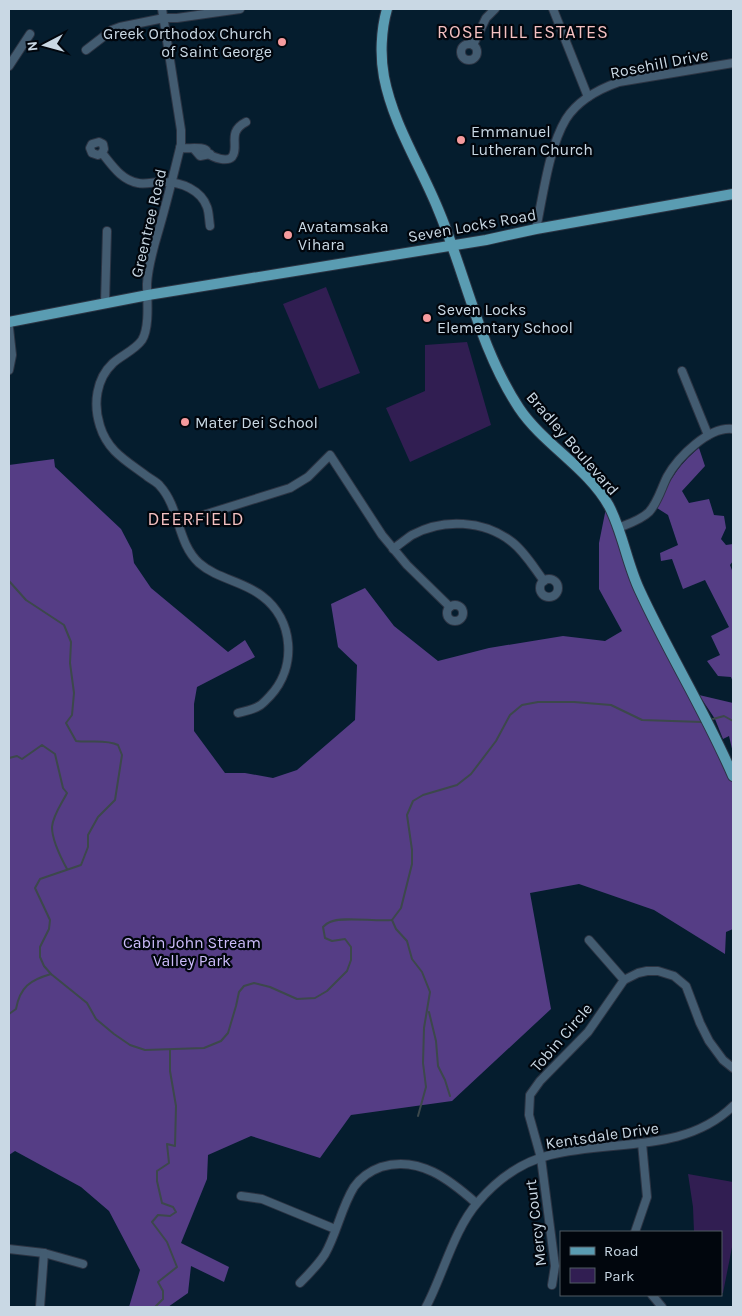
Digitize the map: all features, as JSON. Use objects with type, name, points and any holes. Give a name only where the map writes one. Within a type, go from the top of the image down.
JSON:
[{"type":"main road","name":"Bradley Boulevard","points":[[387,9],[384,18],[382,54],[384,77],[392,107],[438,207],[474,313],[509,392],[532,425],[580,471],[609,506],[638,588],[720,746],[733,776]]},
{"type":"main road","name":"Seven Locks Road","points":[[9,322],[148,295],[452,244],[486,240],[536,229],[733,194]]},
{"type":"street","name":"Greentree Road","points":[[162,9],[180,130],[180,148],[150,261],[146,304],[147,326],[142,339],[135,347],[113,363],[104,374],[98,386],[97,412],[100,426],[110,448],[160,486],[178,523],[185,545],[200,564],[213,573],[256,591],[274,607],[286,628],[289,652],[286,670],[276,689],[261,706],[238,713]]},
{"type":"street","points":[[86,50],[112,30],[164,18],[177,18],[240,9]]},
{"type":"street","points":[[473,45],[486,18],[495,9]]},
{"type":"street","points":[[553,9],[588,97]]},
{"type":"street","points":[[9,66],[30,34]]},
{"type":"street","name":"Rosehill Drive","points":[[536,229],[558,134],[567,118],[580,102],[604,87],[619,82],[733,62]]},
{"type":"street","points":[[180,148],[203,148],[210,154],[223,159],[231,158],[234,151],[236,131],[240,125],[246,122]]},
{"type":"street","points":[[102,153],[118,172],[130,180],[138,183],[172,182],[192,189],[203,199],[207,207],[210,226]]},
{"type":"street","points":[[105,303],[107,231]]},
{"type":"street","points":[[9,328],[12,355],[9,370]]},
{"type":"street","points":[[682,371],[708,435]]},
{"type":"street","points":[[618,528],[648,513],[654,506],[674,466],[690,449],[708,435],[720,429],[733,429]]},
{"type":"street","points":[[178,523],[290,488],[308,477],[330,455],[393,549],[450,607]]},
{"type":"street","points":[[393,549],[413,535],[434,527],[452,524],[472,525],[496,532],[512,542],[526,556],[544,581]]},
{"type":"street","points":[[589,940],[624,980],[638,972],[658,971],[674,976],[686,986],[709,1041],[733,1068]]},
{"type":"street","name":"Tobin Circle","points":[[541,1158],[529,1115],[530,1095],[540,1081],[588,1032],[624,980]]},
{"type":"street","name":"Kentsdale Drive","points":[[426,1307],[436,1290],[460,1230],[476,1203],[509,1173],[522,1165],[563,1152],[674,1139],[696,1131],[720,1118],[733,1106]]},
{"type":"street","points":[[634,1231],[647,1197],[642,1143]]},
{"type":"street","name":"Mercy Court","points":[[541,1158],[555,1266],[552,1285]]},
{"type":"street","points":[[300,1283],[324,1255],[354,1188],[362,1177],[371,1171],[389,1165],[419,1165],[433,1170],[463,1191],[476,1203]]},
{"type":"street","points":[[241,1196],[262,1199],[335,1230]]},
{"type":"street","points":[[9,1249],[44,1253],[83,1264]]},
{"type":"street","points":[[40,1307],[44,1253]]},
{"type":"street","points":[[653,1296],[662,1307]]},
{"type":"green space","points":[[326,287],[360,373],[319,389],[283,304]]},
{"type":"green space","points":[[467,342],[491,425],[410,462],[386,408],[425,391],[425,345]]},
{"type":"green space","points":[[699,448],[705,466],[682,491],[689,503],[709,499],[714,515],[724,516],[726,528],[721,539],[726,545],[733,544],[733,561],[730,565],[733,573],[733,682],[731,677],[718,676],[707,661],[720,655],[711,636],[729,627],[705,580],[683,589],[672,559],[661,561],[660,553],[678,545],[668,515],[657,508],[674,475]]},
{"type":"green space","name":"Cabin John Stream Valley Park","points":[[54,459],[55,467],[121,529],[132,550],[134,563],[151,588],[228,652],[245,640],[255,657],[197,687],[194,704],[194,731],[225,773],[245,773],[273,778],[297,770],[355,720],[357,665],[338,647],[331,604],[365,588],[394,626],[438,661],[489,648],[563,636],[605,641],[622,631],[599,589],[599,543],[606,508],[733,776],[733,929],[726,932],[725,954],[654,910],[579,884],[530,893],[551,1009],[452,1101],[351,1115],[320,1158],[251,1136],[208,1155],[207,1179],[181,1243],[229,1267],[224,1282],[191,1266],[188,1293],[168,1307],[129,1307],[140,1270],[109,1211],[81,1187],[15,1151],[9,1155],[9,465]]},
{"type":"green space","points":[[699,695],[733,703],[733,753],[729,736],[723,739],[715,719]]},
{"type":"green space","points":[[688,1174],[733,1182],[733,1242],[723,1293],[722,1231],[694,1231],[693,1207]]},
{"type":"waterway","points":[[9,581],[26,600],[64,625],[71,642],[70,663],[74,693],[72,715],[66,723],[76,741],[113,743],[118,745],[122,755],[115,800],[98,817],[88,835],[88,847],[81,865],[40,879],[35,888],[50,920],[49,929],[40,947],[40,957],[44,966],[51,974],[87,1003],[96,1019],[130,1045],[145,1050],[204,1048],[221,1041],[228,1033],[239,992],[244,986],[254,983],[270,987],[297,999],[315,998],[327,991],[347,971],[351,960],[351,947],[345,939],[332,941],[325,938],[323,927],[327,923],[342,919],[392,920],[401,908],[412,864],[407,815],[413,801],[423,795],[457,785],[471,774],[496,741],[510,715],[522,705],[538,702],[611,705],[642,720],[702,722]]},
{"type":"waterway","points":[[709,720],[724,716],[733,721]]},
{"type":"waterway","points":[[9,758],[17,756],[22,759],[42,745],[55,754],[63,788],[67,793],[54,818],[52,832],[57,849],[67,869]]},
{"type":"waterway","points":[[392,920],[396,929],[407,941],[412,959],[422,972],[430,992],[424,1028],[423,1063],[426,1087],[418,1116]]},
{"type":"waterway","points":[[9,1014],[16,1009],[20,995],[27,986],[37,979],[51,974]]},
{"type":"waterway","points":[[429,1012],[436,1041],[438,1066],[450,1096]]},
{"type":"waterway","points":[[155,1307],[163,1299],[163,1291],[158,1282],[177,1267],[167,1242],[152,1222],[158,1215],[170,1216],[176,1212],[173,1207],[162,1203],[157,1181],[157,1171],[169,1163],[167,1144],[175,1146],[176,1106],[170,1071],[170,1050]]},
{"type":"place","name":"Greek Orthodox Church of Saint George","points":[[282,42]]},
{"type":"place","name":"Emmanuel Lutheran Church","points":[[461,140]]},
{"type":"place","name":"Avatamsaka Vihara","points":[[288,235]]},
{"type":"place","name":"Seven Locks Elementary School","points":[[427,318]]},
{"type":"place","name":"Mater Dei School","points":[[185,422]]},
{"type":"district","name":"ROSE HILL ESTATES","points":[[523,32]]},
{"type":"district","name":"DEERFIELD","points":[[196,519]]}]
